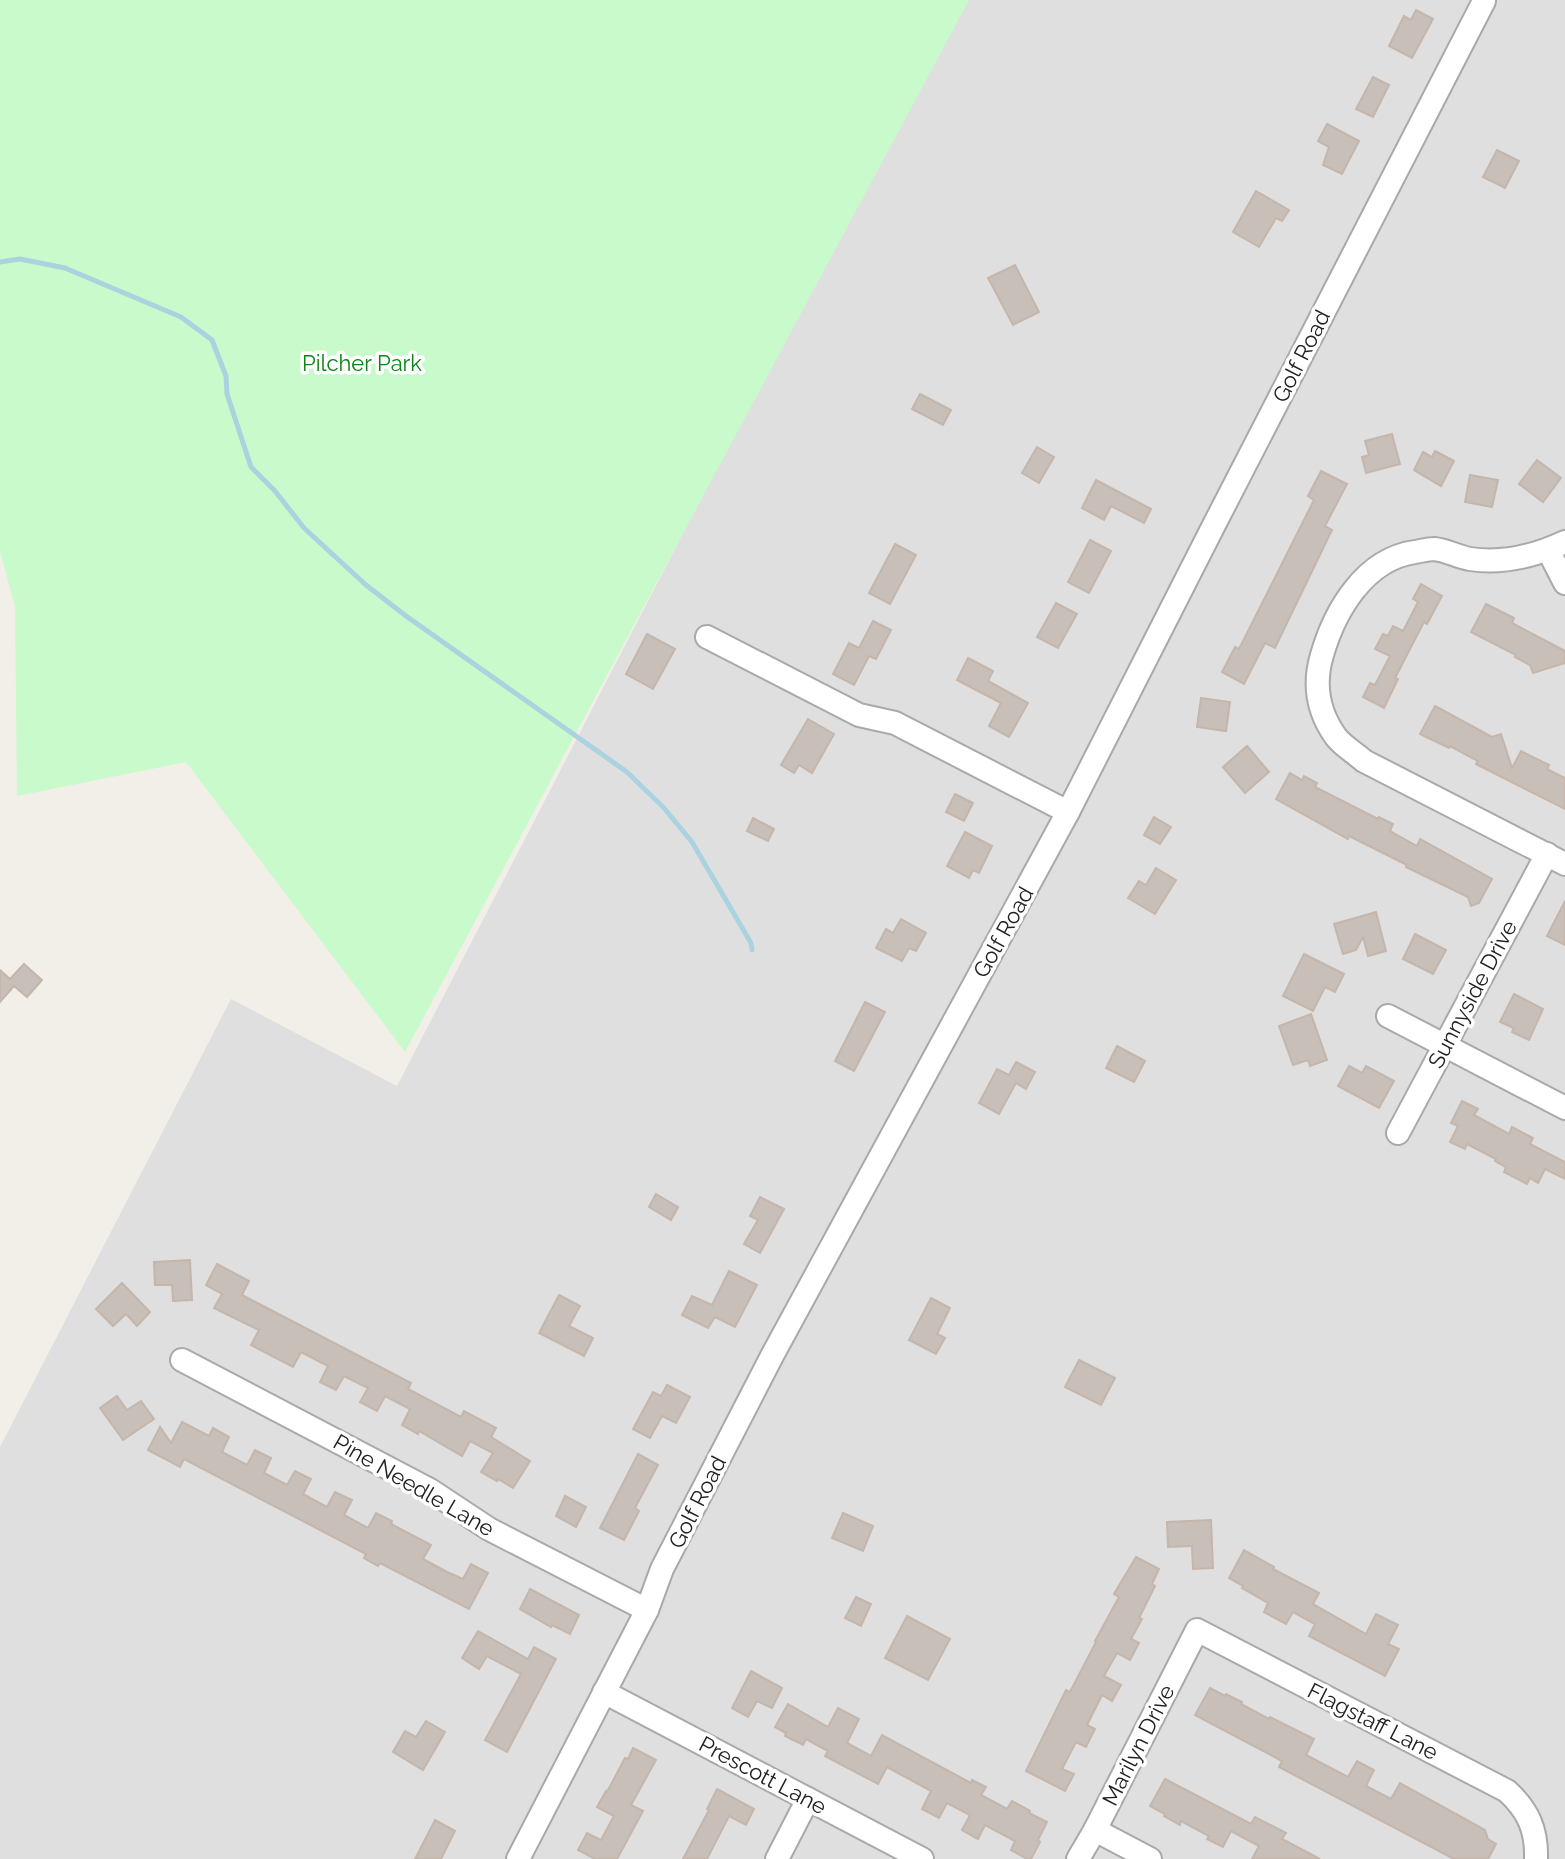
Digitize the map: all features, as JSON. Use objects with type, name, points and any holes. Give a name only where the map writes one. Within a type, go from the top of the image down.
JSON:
[{"type":"street","name":"Golf Road","points":[[518,1859],[647,1610],[662,1569],[773,1354],[1068,812],[1484,1]]},
{"type":"street","points":[[1556,859],[1364,761],[1337,738],[1320,708],[1317,671],[1328,634],[1350,594],[1376,568],[1399,554],[1433,549],[1468,559],[1503,561],[1557,546],[1565,583]]},
{"type":"street","points":[[707,637],[859,715],[895,723],[1068,812]]},
{"type":"street","name":"Sunnyside Drive","points":[[1398,1133],[1445,1046],[1556,859]]},
{"type":"street","points":[[1388,1016],[1565,1108]]},
{"type":"street","name":"Pine Needle Lane","points":[[182,1360],[430,1490],[489,1529],[647,1610]]},
{"type":"street","name":"Flagstaff Lane","points":[[1197,1630],[1507,1791],[1522,1806],[1534,1829],[1536,1859]]},
{"type":"street","name":"Marilyn Drive","points":[[1078,1859],[1197,1630]]},
{"type":"street","name":"Prescott Lane","points":[[604,1692],[922,1859]]},
{"type":"street","points":[[777,1859],[808,1799]]},
{"type":"street","points":[[1095,1830],[1150,1859]]},
{"type":"shaded area","points":[[965,0],[1565,0],[1565,1859],[521,1859],[652,1581],[505,1859],[0,1859],[0,1447],[231,999],[397,1086],[855,201]]},
{"type":"green space","name":"Pilcher Park","points":[[0,0],[969,0],[405,1052],[186,762],[17,796],[15,606],[0,552]]},
{"type":"building","points":[[1416,10],[1433,19],[1412,58],[1389,46],[1404,16],[1411,20]]},
{"type":"building","points":[[1373,77],[1389,85],[1373,117],[1356,109]]},
{"type":"building","points":[[1327,124],[1359,141],[1342,174],[1323,165],[1329,147],[1318,141]]},
{"type":"building","points":[[1497,150],[1519,161],[1505,188],[1483,177]]},
{"type":"building","points":[[1256,191],[1289,210],[1282,221],[1276,218],[1259,247],[1233,232]]},
{"type":"building","points":[[1015,265],[1039,312],[1013,325],[988,278]]},
{"type":"building","points":[[920,394],[951,410],[943,425],[912,409]]},
{"type":"building","points":[[1392,434],[1400,464],[1366,473],[1362,457],[1369,455],[1365,441]]},
{"type":"building","points":[[1037,447],[1054,457],[1039,483],[1022,473]]},
{"type":"building","points":[[1435,451],[1454,461],[1441,486],[1414,470],[1423,452],[1432,457]]},
{"type":"building","points":[[1537,460],[1561,478],[1543,502],[1519,484]]},
{"type":"building","points":[[1321,471],[1347,484],[1325,526],[1332,530],[1275,648],[1265,643],[1244,684],[1222,672],[1235,647],[1239,649],[1314,500],[1308,496]]},
{"type":"building","points":[[1470,475],[1498,480],[1492,507],[1465,502]]},
{"type":"building","points":[[1096,480],[1151,509],[1144,523],[1111,506],[1104,520],[1082,508]]},
{"type":"building","points":[[1090,540],[1111,551],[1089,593],[1068,582]]},
{"type":"building","points":[[895,544],[916,555],[890,604],[869,593]]},
{"type":"building","points":[[1421,584],[1442,596],[1427,624],[1424,622],[1395,678],[1398,679],[1384,708],[1363,697],[1370,683],[1375,685],[1390,656],[1375,649],[1383,634],[1388,636],[1393,626],[1403,631],[1418,602],[1413,599]]},
{"type":"building","points":[[1056,603],[1077,614],[1058,648],[1037,637]]},
{"type":"building","points":[[1486,604],[1514,618],[1512,623],[1565,651],[1565,663],[1533,673],[1530,665],[1516,655],[1471,632]]},
{"type":"building","points":[[873,621],[891,630],[876,659],[869,656],[854,685],[833,674],[849,643],[859,648]]},
{"type":"building","points":[[647,634],[675,649],[653,689],[626,674]]},
{"type":"building","points":[[968,658],[993,671],[988,681],[1028,703],[1009,737],[989,726],[1001,703],[957,680]]},
{"type":"building","points":[[1201,698],[1230,702],[1226,731],[1197,727]]},
{"type":"building","points":[[1435,706],[1492,737],[1501,734],[1512,768],[1521,751],[1549,765],[1547,769],[1565,778],[1565,809],[1476,764],[1478,761],[1450,746],[1420,734]]},
{"type":"building","points":[[808,719],[834,734],[812,773],[799,765],[794,773],[781,765]]},
{"type":"building","points":[[1247,746],[1269,772],[1245,793],[1223,767]]},
{"type":"building","points":[[1290,773],[1302,780],[1304,776],[1317,783],[1315,787],[1393,824],[1390,831],[1417,846],[1420,839],[1492,879],[1479,903],[1471,906],[1468,897],[1349,836],[1348,839],[1276,799]]},
{"type":"building","points":[[955,794],[973,803],[964,821],[946,812]]},
{"type":"building","points":[[1154,817],[1171,827],[1160,844],[1144,835]]},
{"type":"building","points":[[753,818],[774,829],[768,841],[747,831]]},
{"type":"building","points":[[965,832],[992,846],[979,873],[973,870],[969,878],[947,866]]},
{"type":"building","points":[[1156,868],[1176,880],[1155,914],[1128,898],[1139,881],[1146,885]]},
{"type":"building","points":[[1565,901],[1565,945],[1547,936]]},
{"type":"building","points":[[1376,912],[1386,951],[1368,956],[1363,937],[1356,950],[1343,954],[1334,924]]},
{"type":"building","points":[[901,919],[926,933],[916,951],[909,948],[902,961],[876,948],[886,929],[893,933]]},
{"type":"building","points":[[1415,934],[1446,950],[1433,974],[1403,959]]},
{"type":"building","points":[[1304,954],[1344,974],[1335,992],[1325,987],[1313,1011],[1283,996]]},
{"type":"building","points":[[24,964],[42,980],[27,997],[14,986],[0,1002],[0,970],[10,979]]},
{"type":"building","points":[[1514,994],[1543,1009],[1529,1040],[1500,1022]]},
{"type":"building","points":[[865,1002],[885,1012],[854,1071],[835,1061]]},
{"type":"building","points":[[1311,1014],[1327,1060],[1310,1066],[1308,1060],[1293,1065],[1279,1026]]},
{"type":"building","points":[[1117,1046],[1145,1061],[1134,1082],[1106,1068]]},
{"type":"building","points":[[1016,1062],[1035,1072],[1026,1089],[1016,1083],[999,1114],[979,1103],[997,1069],[1009,1075]]},
{"type":"building","points":[[1349,1066],[1362,1073],[1366,1066],[1394,1081],[1379,1108],[1338,1086]]},
{"type":"building","points":[[1462,1101],[1478,1109],[1474,1115],[1509,1134],[1512,1127],[1533,1138],[1530,1144],[1565,1162],[1565,1179],[1545,1169],[1538,1183],[1530,1178],[1527,1184],[1504,1172],[1506,1167],[1496,1159],[1467,1144],[1465,1149],[1450,1142],[1458,1126],[1451,1123]]},
{"type":"building","points":[[656,1194],[678,1207],[671,1220],[649,1207]]},
{"type":"building","points":[[760,1197],[784,1209],[760,1253],[744,1244],[758,1220],[750,1216]]},
{"type":"building","points":[[190,1260],[192,1300],[173,1301],[172,1285],[155,1285],[154,1262]]},
{"type":"building","points":[[217,1264],[249,1281],[242,1295],[411,1383],[408,1389],[461,1417],[464,1411],[496,1428],[491,1437],[530,1461],[513,1488],[481,1472],[493,1453],[470,1441],[462,1456],[419,1431],[418,1434],[402,1425],[410,1409],[385,1396],[377,1411],[360,1402],[368,1388],[344,1376],[336,1390],[320,1382],[328,1366],[301,1352],[293,1367],[251,1345],[259,1330],[214,1308],[222,1294],[206,1285]]},
{"type":"building","points":[[729,1271],[757,1285],[735,1327],[715,1317],[708,1328],[682,1315],[692,1296],[712,1305]]},
{"type":"building","points":[[122,1283],[150,1312],[137,1326],[126,1314],[113,1326],[96,1309]]},
{"type":"building","points":[[559,1295],[580,1306],[569,1326],[593,1338],[584,1356],[539,1333]]},
{"type":"building","points":[[931,1298],[950,1308],[937,1334],[945,1338],[936,1354],[909,1340]]},
{"type":"building","points":[[1079,1360],[1115,1378],[1101,1405],[1065,1387]]},
{"type":"building","points":[[667,1385],[690,1397],[676,1423],[662,1416],[650,1438],[633,1429],[653,1392],[661,1396]]},
{"type":"building","points":[[117,1396],[127,1410],[141,1401],[154,1419],[123,1440],[100,1408]]},
{"type":"building","points":[[182,1422],[209,1436],[213,1428],[229,1437],[222,1452],[247,1465],[255,1450],[271,1458],[264,1473],[287,1485],[295,1471],[311,1479],[303,1494],[327,1507],[335,1492],[352,1500],[344,1515],[368,1528],[376,1513],[392,1521],[391,1524],[431,1545],[423,1559],[447,1572],[463,1579],[471,1564],[488,1573],[469,1609],[380,1563],[378,1566],[364,1558],[366,1554],[184,1459],[180,1467],[148,1450],[160,1427],[171,1443]]},
{"type":"building","points":[[638,1454],[658,1465],[635,1508],[639,1511],[624,1540],[600,1528]]},
{"type":"building","points":[[565,1496],[586,1507],[576,1527],[556,1516]]},
{"type":"building","points":[[843,1513],[873,1526],[863,1551],[832,1538]]},
{"type":"building","points":[[1211,1520],[1213,1568],[1193,1569],[1192,1546],[1168,1547],[1167,1522]]},
{"type":"building","points":[[1244,1550],[1319,1593],[1313,1604],[1366,1634],[1376,1614],[1398,1625],[1388,1644],[1399,1649],[1385,1676],[1309,1636],[1315,1624],[1293,1612],[1286,1624],[1264,1612],[1268,1603],[1229,1578]]},
{"type":"building","points":[[1136,1557],[1159,1569],[1152,1584],[1155,1586],[1139,1618],[1142,1619],[1131,1639],[1139,1643],[1130,1660],[1117,1653],[1104,1676],[1121,1685],[1112,1701],[1102,1695],[1087,1725],[1095,1729],[1086,1747],[1076,1742],[1062,1769],[1074,1774],[1065,1791],[1026,1771],[1066,1690],[1070,1692],[1096,1642],[1119,1597],[1114,1594]]},
{"type":"building","points":[[530,1589],[579,1615],[570,1634],[520,1609]]},
{"type":"building","points":[[856,1597],[871,1604],[861,1626],[845,1618]]},
{"type":"building","points":[[907,1616],[950,1639],[928,1680],[885,1658]]},
{"type":"building","points":[[478,1631],[528,1659],[534,1647],[556,1659],[507,1752],[485,1740],[521,1674],[487,1656],[479,1669],[462,1658]]},
{"type":"building","points":[[751,1671],[782,1688],[772,1708],[757,1701],[748,1717],[732,1708]]},
{"type":"building","points":[[1210,1688],[1314,1739],[1306,1755],[1348,1777],[1357,1761],[1374,1770],[1366,1786],[1391,1799],[1400,1783],[1485,1830],[1488,1839],[1496,1844],[1488,1859],[1454,1859],[1279,1767],[1282,1761],[1195,1715]]},
{"type":"building","points":[[788,1704],[828,1727],[838,1708],[859,1719],[847,1743],[871,1756],[882,1735],[971,1783],[972,1780],[986,1787],[981,1795],[1007,1809],[1012,1801],[1030,1811],[1047,1822],[1031,1859],[1011,1850],[1015,1841],[985,1825],[978,1839],[962,1830],[970,1815],[947,1803],[939,1818],[922,1809],[931,1791],[887,1767],[878,1784],[825,1756],[828,1751],[806,1739],[803,1745],[785,1736],[786,1733],[775,1727]]},
{"type":"building","points":[[426,1721],[445,1732],[423,1770],[393,1752],[405,1731],[416,1737]]},
{"type":"building","points":[[633,1748],[656,1760],[631,1805],[643,1811],[617,1859],[595,1859],[578,1850],[587,1833],[601,1840],[614,1816],[597,1807]]},
{"type":"building","points":[[1165,1779],[1251,1824],[1255,1817],[1286,1833],[1282,1839],[1320,1859],[1252,1859],[1259,1846],[1231,1831],[1223,1847],[1207,1839],[1209,1836],[1181,1821],[1180,1825],[1150,1806]]},
{"type":"building","points":[[717,1789],[754,1809],[746,1825],[729,1816],[707,1859],[683,1859],[709,1810]]},
{"type":"building","points":[[435,1820],[455,1831],[441,1859],[415,1859]]},
{"type":"waterway","points":[[0,262],[20,259],[65,268],[181,317],[212,340],[226,376],[227,394],[251,467],[304,528],[366,585],[406,616],[627,772],[664,808],[692,842],[751,943],[752,950]]}]
